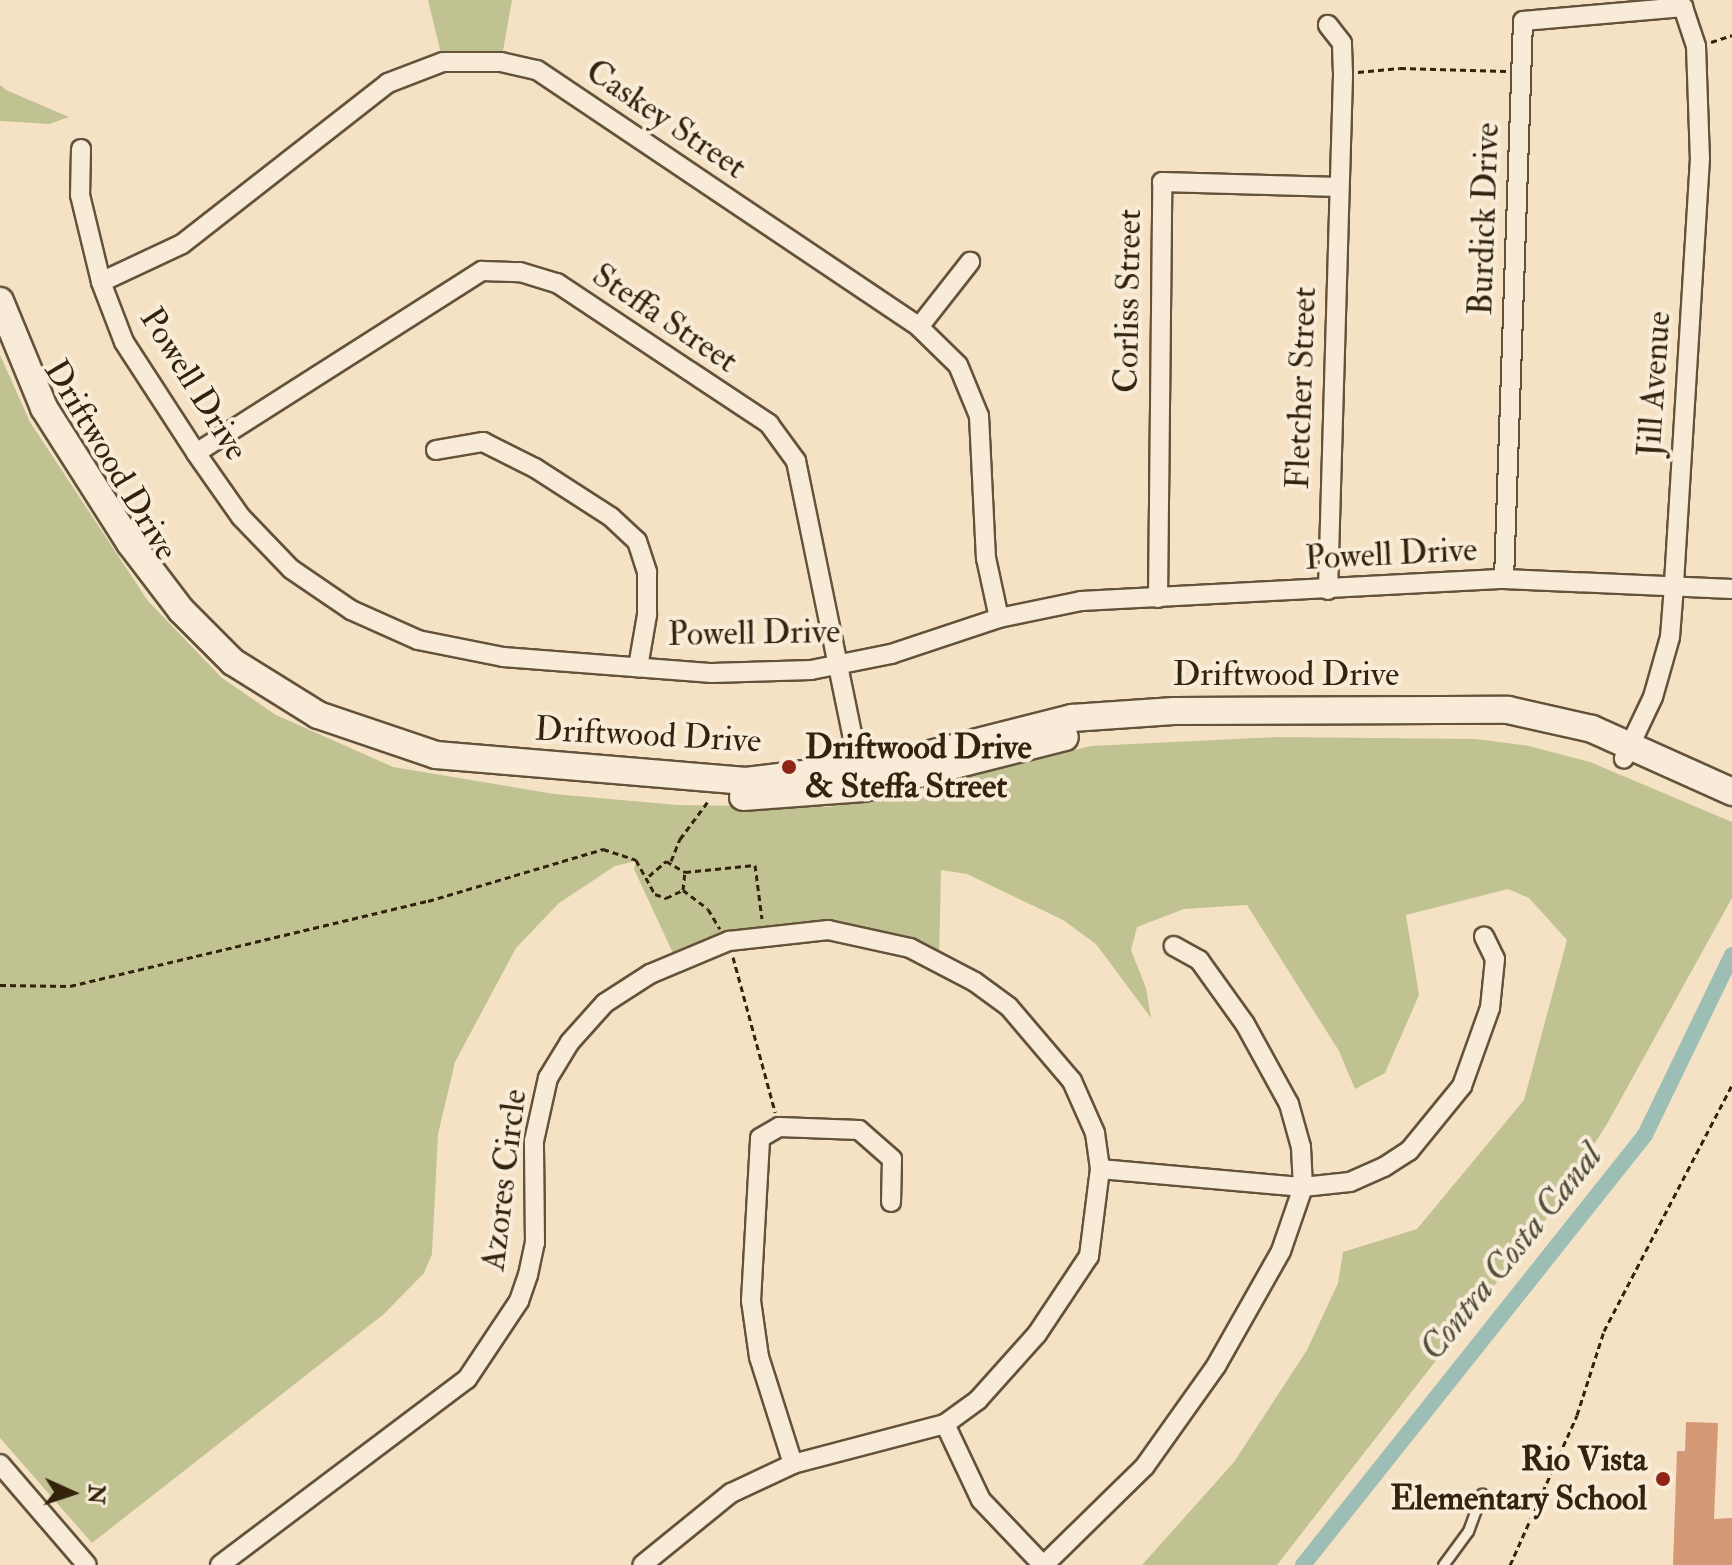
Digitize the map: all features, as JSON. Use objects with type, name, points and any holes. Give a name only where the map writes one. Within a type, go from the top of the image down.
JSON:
[{"type":"street","name":"Jill Avenue","points":[[1626,752],[1653,697],[1670,637],[1674,586],[1700,158],[1696,46],[1683,7]]},
{"type":"street","name":"Burdick Drive","points":[[1504,579],[1523,21],[1683,7]]},
{"type":"street","name":"Fletcher Street","points":[[1328,25],[1342,43],[1343,74],[1328,590]]},
{"type":"street","name":"Caskey Street","points":[[101,282],[182,244],[388,83],[443,62],[501,62],[537,70],[919,327],[958,365],[979,416],[986,558],[999,618]]},
{"type":"street","name":"Powell Drive","points":[[81,149],[80,195],[101,282],[124,342],[196,453],[241,517],[291,569],[351,610],[418,640],[503,657],[712,673],[838,667],[999,618],[1081,601],[1504,579],[1732,589]]},
{"type":"street","name":"Corliss Street","points":[[1158,598],[1162,182],[1339,187]]},
{"type":"street","points":[[919,327],[970,262]]},
{"type":"street","name":"Steffa Street","points":[[196,453],[482,271],[520,272],[557,283],[769,424],[796,461],[860,778]]},
{"type":"street","name":"Driftwood Drive","points":[[0,301],[44,408],[130,543],[181,610],[233,662],[318,715],[436,755],[633,775],[746,781],[860,778]]},
{"type":"street","name":"Driftwood Drive","points":[[0,334],[36,417],[152,596],[187,636],[268,701],[362,748],[431,767],[613,791],[803,796],[1072,718],[1174,711],[1508,710],[1592,729],[1626,752],[1732,810]]},
{"type":"street","points":[[436,450],[483,442],[535,468],[611,517],[637,541],[647,572],[647,615],[638,667]]},
{"type":"street","name":"Driftwood Drive","points":[[1626,752],[1732,792]]},
{"type":"street","name":"Azores Circle","points":[[220,1565],[467,1379],[519,1301],[528,1275],[535,1243],[534,1141],[548,1078],[570,1042],[605,1003],[650,974],[729,941],[828,930],[910,948],[975,982],[1042,1041],[1072,1081],[1095,1133],[1100,1169],[1089,1256],[1037,1334],[978,1400],[945,1424],[793,1464],[731,1493],[642,1565]]},
{"type":"street","points":[[1100,1169],[1303,1187],[1350,1182],[1397,1159],[1409,1151],[1462,1086],[1490,1008],[1495,959],[1484,936]]},
{"type":"street","points":[[945,1424],[981,1500],[1043,1565],[1145,1466],[1216,1366],[1281,1251],[1303,1187],[1301,1147],[1289,1104],[1245,1024],[1199,960],[1174,946]]},
{"type":"street","points":[[793,1464],[759,1357],[751,1301],[760,1138],[779,1127],[859,1130],[892,1159],[891,1202]]},
{"type":"street","points":[[0,1464],[87,1565]]},
{"type":"lane","points":[[1443,1565],[1468,1531],[1482,1493]]},
{"type":"path","points":[[1696,46],[1732,35]]},
{"type":"path","points":[[1343,74],[1400,68],[1522,72]]},
{"type":"path","points":[[671,861],[680,839],[713,796]]},
{"type":"path","points":[[0,985],[70,986],[428,901],[603,849],[636,860],[649,876],[651,889],[660,897],[673,898],[683,890],[685,872]]},
{"type":"path","points":[[649,876],[660,861],[671,861],[685,872],[755,865],[764,935]]},
{"type":"path","points":[[683,890],[708,909],[729,941],[779,1127]]},
{"type":"path","points":[[1510,1565],[1577,1415],[1604,1331],[1732,1085]]},
{"type":"green space","points":[[428,0],[512,0],[501,62],[443,62]]},
{"type":"green space","points":[[0,85],[69,117],[49,124],[0,121]]},
{"type":"green space","points":[[0,355],[30,422],[148,601],[222,678],[276,715],[393,767],[554,794],[677,805],[831,807],[1091,746],[1275,737],[1476,739],[1529,746],[1590,762],[1732,822],[1732,898],[1607,1124],[1546,1219],[1277,1565],[1142,1565],[1234,1462],[1307,1350],[1338,1283],[1343,1252],[1417,1229],[1524,1100],[1567,940],[1529,898],[1508,889],[1406,915],[1419,995],[1385,1073],[1355,1089],[1339,1051],[1247,905],[1184,909],[1137,927],[1131,950],[1146,988],[1151,1018],[1096,944],[1063,920],[967,874],[941,870],[939,961],[828,930],[764,935],[677,962],[634,869],[636,861],[615,866],[559,903],[516,948],[455,1062],[438,1134],[432,1254],[424,1273],[384,1314],[92,1543],[0,1438]]},
{"type":"building","points":[[1686,1422],[1718,1423],[1714,1519],[1732,1518],[1732,1565],[1673,1565],[1677,1451],[1685,1451]]},
{"type":"waterway","name":"Contra Costa Canal","points":[[1303,1565],[1645,1135],[1732,955]]},
{"type":"place","name":"Driftwood Drive & Steffa Street","points":[[789,767]]},
{"type":"place","name":"Rio Vista Elementary School","points":[[1663,1479]]}]
